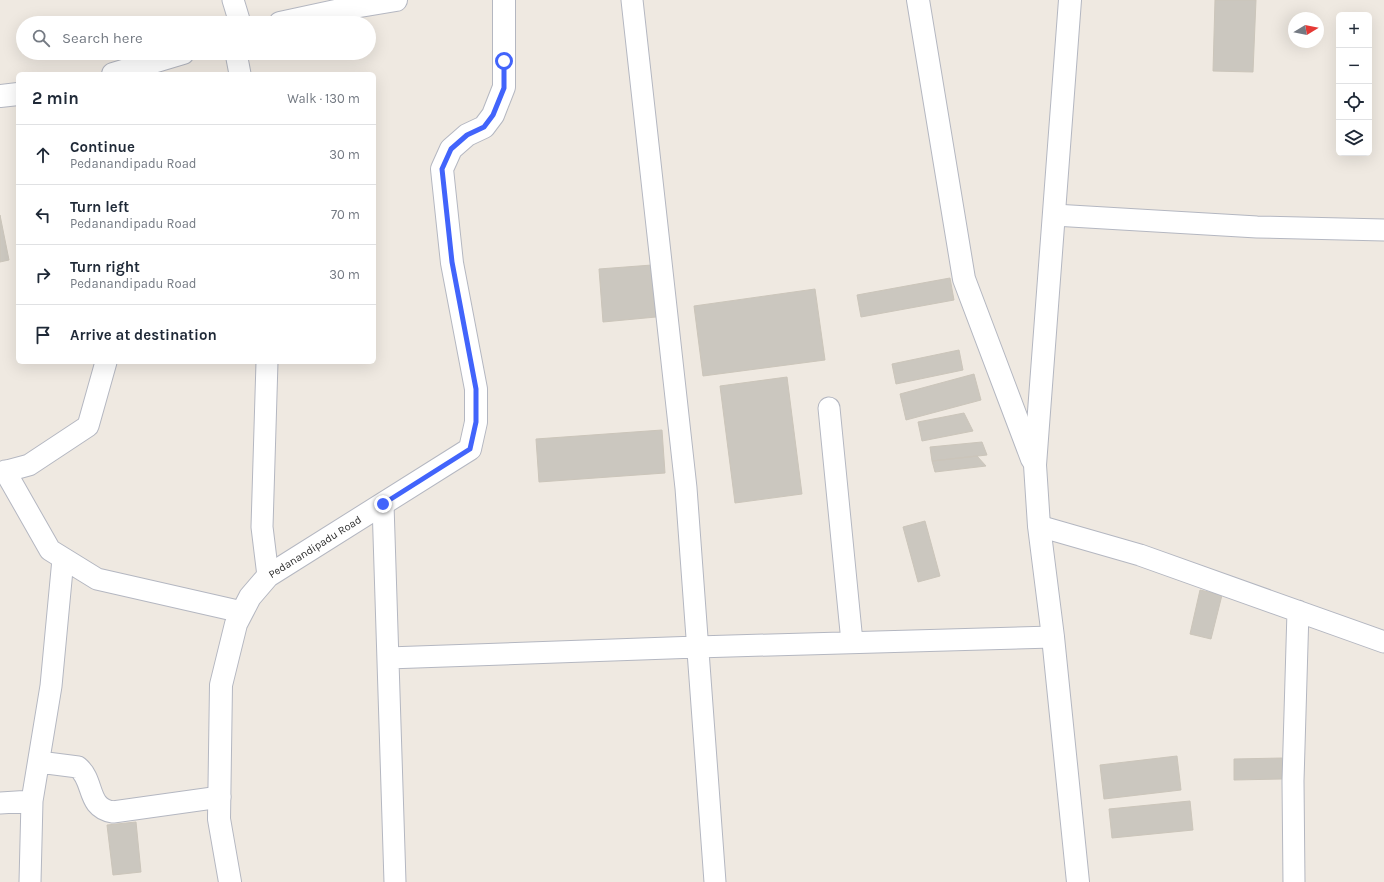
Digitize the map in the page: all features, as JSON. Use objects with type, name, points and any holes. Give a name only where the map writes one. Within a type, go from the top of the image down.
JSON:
[{"type":"main road","points":[[312,16],[396,0]]},
{"type":"main road","name":"Pedanandipadu Road","points":[[230,882],[219,819],[222,685],[236,624],[250,597],[268,576],[470,449],[476,422],[476,389],[452,262],[442,169],[451,149],[467,135],[484,127],[493,115],[504,88],[504,0]]},
{"type":"main road","points":[[918,0],[964,280],[1035,465]]},
{"type":"main road","points":[[1070,0],[1035,465],[1039,526],[1053,637],[1078,882]]},
{"type":"main road","points":[[120,72],[160,60]]},
{"type":"main road","points":[[0,96],[16,94]]},
{"type":"street","points":[[233,0],[238,16]]},
{"type":"street","points":[[632,0],[686,488],[715,882]]},
{"type":"street","points":[[237,60],[240,72]]},
{"type":"street","points":[[1054,215],[1257,227],[1384,230]]},
{"type":"street","points":[[105,364],[88,426],[29,465],[2,472],[50,550],[97,579],[242,612]]},
{"type":"street","points":[[267,364],[262,527],[268,576]]},
{"type":"street","points":[[829,408],[852,642]]},
{"type":"street","points":[[383,504],[395,882]]},
{"type":"street","points":[[1039,526],[1140,555],[1384,642]]},
{"type":"street","points":[[30,882],[32,802],[51,686],[64,559]]},
{"type":"street","points":[[1294,882],[1293,780],[1298,611]]},
{"type":"street","points":[[388,658],[852,642],[1053,637]]},
{"type":"street","points":[[39,762],[78,767],[87,777],[92,795],[97,805],[104,811],[113,812],[220,798]]},
{"type":"street","points":[[0,803],[32,802]]},
{"type":"building","points":[[1215,0],[1256,0],[1253,72],[1213,71]]},
{"type":"building","points":[[0,215],[9,260],[0,262]]},
{"type":"building","points":[[652,265],[656,317],[603,322],[599,269]]},
{"type":"building","points":[[950,278],[954,300],[861,317],[857,295]]},
{"type":"building","points":[[815,289],[825,360],[703,376],[694,306]]},
{"type":"building","points":[[959,350],[963,370],[896,384],[892,364]]},
{"type":"building","points":[[974,374],[981,400],[906,420],[900,394]]},
{"type":"building","points":[[787,377],[802,494],[735,503],[720,386]]},
{"type":"building","points":[[964,413],[973,431],[922,441],[918,422]]},
{"type":"building","points":[[662,430],[665,473],[539,482],[536,439]]},
{"type":"building","points":[[982,442],[987,455],[932,461],[930,447]]},
{"type":"building","points":[[977,456],[986,466],[935,472],[932,461]]},
{"type":"building","points":[[925,521],[940,576],[918,582],[903,527]]},
{"type":"building","points":[[1200,590],[1222,595],[1211,639],[1190,634]]},
{"type":"building","points":[[1177,756],[1181,790],[1104,799],[1100,765]]},
{"type":"building","points":[[1282,758],[1282,779],[1234,780],[1234,759]]},
{"type":"building","points":[[1190,801],[1193,830],[1112,838],[1109,809]]},
{"type":"building","points":[[136,822],[141,872],[113,875],[107,825]]},
{"type":"route","points":[[383,504],[470,449],[476,422],[476,389],[452,262],[442,169],[451,149],[467,135],[484,127],[493,115],[504,88],[504,61]]}]
